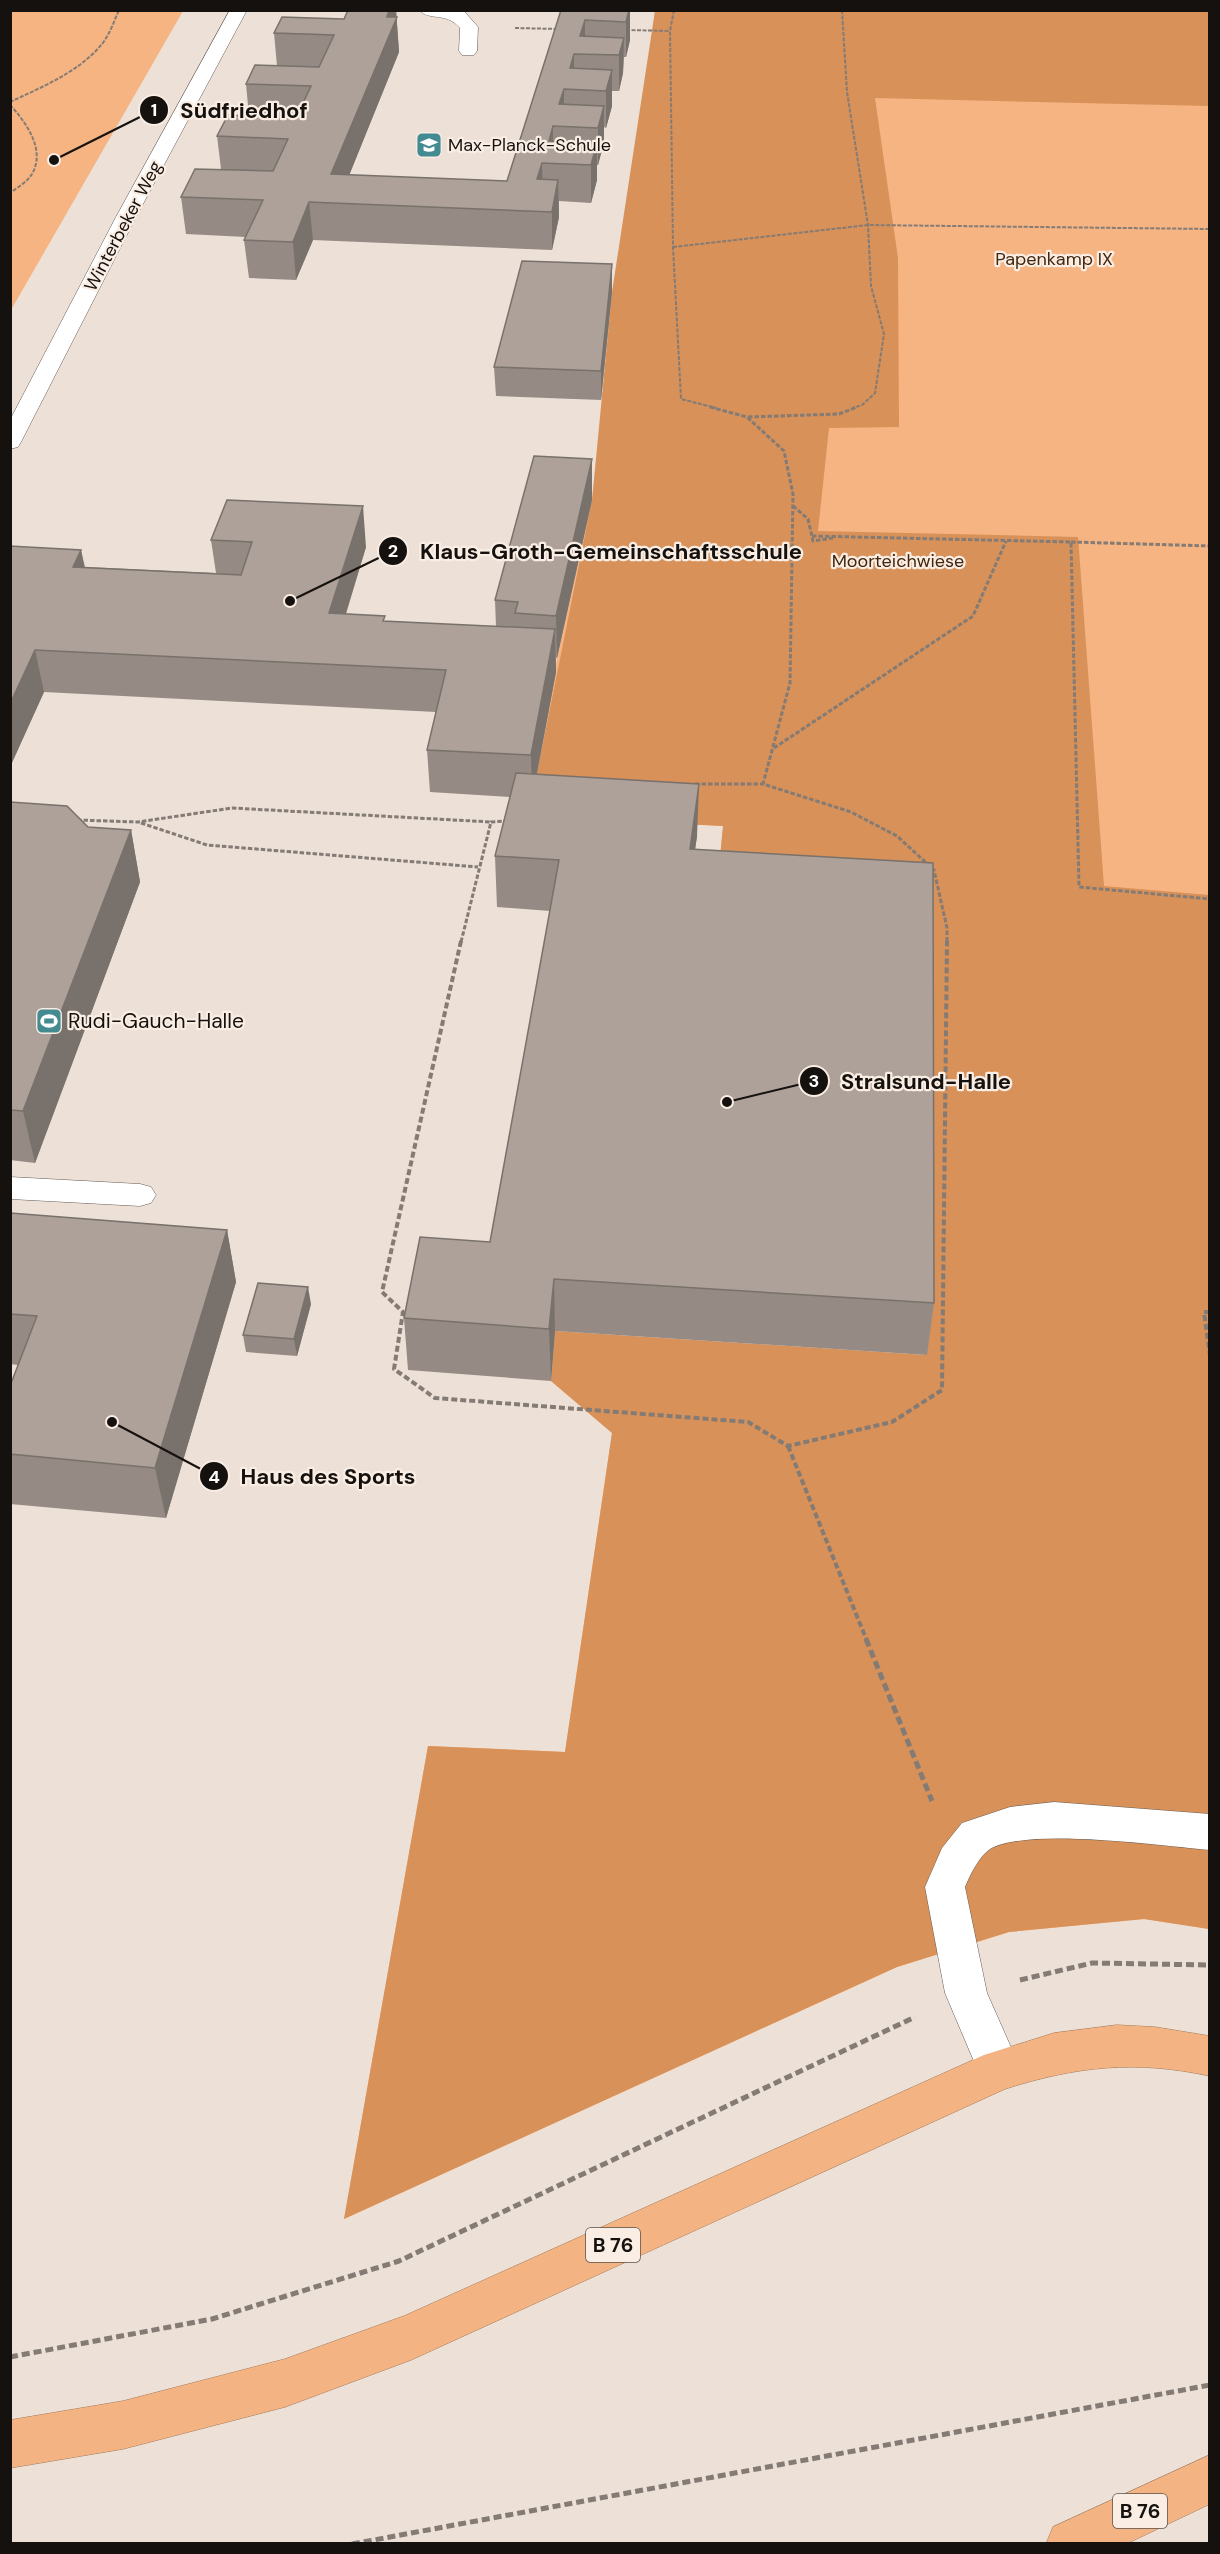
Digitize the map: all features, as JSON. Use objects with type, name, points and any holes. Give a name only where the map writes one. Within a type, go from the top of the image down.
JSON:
[{"type":"highway","name":"B 76","points":[[10,2444],[123,2425],[285,2383],[411,2337],[999,2070],[1061,2052],[1120,2045],[1176,2048],[1209,2056]]},
{"type":"highway","name":"B 76","points":[[1070,2544],[1209,2479]]},
{"type":"street","name":"Winterbeker Weg","points":[[10,442],[126,218],[238,10]]},
{"type":"street","points":[[427,10],[457,14],[470,27],[468,51]]},
{"type":"street","points":[[10,1188],[140,1195]]},
{"type":"street","points":[[999,2070],[966,1993],[945,1887],[956,1861],[976,1836],[1010,1825],[1054,1820],[1209,1832]]},
{"type":"path","points":[[10,193],[32,176],[36,161],[32,138],[24,120],[10,104],[52,83],[82,63],[103,43],[119,10]]},
{"type":"path","points":[[674,10],[670,31],[673,247],[681,399],[747,417],[839,414],[862,405],[875,393],[884,334],[871,286],[868,225],[847,92],[842,10]]},
{"type":"path","points":[[470,27],[561,29]]},
{"type":"path","points":[[619,30],[670,31]]},
{"type":"path","points":[[673,247],[868,225],[1209,229]]},
{"type":"path","points":[[747,417],[784,451],[793,494],[790,683],[763,784]]},
{"type":"path","points":[[793,506],[808,519],[812,536],[1209,546]]},
{"type":"path","points":[[773,749],[973,616],[1006,541]]},
{"type":"path","points":[[1071,542],[1079,887],[1209,899]]},
{"type":"path","points":[[687,784],[763,784],[850,812],[897,836],[934,870],[947,928],[942,1390],[892,1422],[788,1446]]},
{"type":"path","points":[[69,819],[138,822],[232,808],[491,822],[513,821]]},
{"type":"path","points":[[138,822],[207,845],[478,867]]},
{"type":"path","points":[[491,822],[478,867],[382,1292],[403,1312],[394,1369],[435,1398],[748,1422],[788,1446],[956,1861]]},
{"type":"path","points":[[1209,1312],[1204,1312],[1209,1354]]},
{"type":"path","points":[[10,2357],[212,2319],[399,2261],[966,1993],[1092,1963],[1209,1965]]},
{"type":"path","points":[[352,2544],[1209,2385]]},
{"type":"green space","points":[[10,11],[183,11],[11,310]]},
{"type":"green space","name":"Moorteichwiese","points":[[655,11],[1209,11],[1209,1929],[1144,1919],[1009,1932],[897,1967],[344,2219],[428,1746],[565,1752],[612,1433],[551,1381],[927,1355],[716,899],[723,826],[538,817],[532,798],[557,658],[592,500]]},
{"type":"green space","name":"Moorteichwiese","points":[[655,11],[1209,11],[1209,106],[875,98],[898,258],[899,427],[829,428],[818,531],[1078,537],[1104,886],[1209,895],[1209,1929],[1144,1919],[1009,1932],[897,1967],[344,2219],[428,1746],[565,1752],[612,1433],[551,1381],[555,1331],[927,1355],[716,899],[723,826],[538,817],[532,798],[592,500],[612,292]]},
{"type":"building","points":[[348,10],[389,10],[387,17],[397,17],[331,174],[507,181],[561,10],[629,10],[626,22],[585,20],[580,36],[624,38],[619,55],[574,54],[570,68],[612,70],[606,91],[564,89],[559,104],[604,106],[598,128],[553,126],[549,141],[597,143],[591,165],[542,163],[537,179],[558,180],[552,212],[309,202],[293,242],[244,240],[263,200],[181,197],[195,169],[273,171],[288,139],[217,136],[228,115],[296,118],[311,86],[246,84],[255,65],[319,67],[334,35],[274,33],[282,17],[344,19]]},
{"type":"building","points":[[522,261],[612,264],[601,371],[494,367]]},
{"type":"building","points":[[534,456],[592,459],[556,616],[515,613],[518,602],[495,600]]},
{"type":"building","points":[[227,500],[363,506],[329,613],[385,616],[383,621],[555,629],[531,755],[427,750],[446,670],[35,650],[10,704],[10,546],[81,550],[73,567],[241,575],[252,542],[211,540]]},
{"type":"building","points":[[516,773],[699,784],[690,849],[933,863],[934,1303],[554,1279],[549,1329],[404,1318],[420,1237],[490,1242],[559,860],[495,856]]},
{"type":"building","name":"Rudi-Gauch-Halle","points":[[10,802],[67,806],[88,827],[131,830],[23,1111],[10,1110]]},
{"type":"building","points":[[10,1213],[227,1230],[155,1468],[10,1454],[10,1386],[37,1316],[10,1314]]},
{"type":"building","points":[[258,1283],[308,1287],[294,1339],[243,1335]]},
{"type":"place","name":"Max-Planck-Schule","points":[[429,145]]},
{"type":"place","name":"Südfriedhof","points":[[54,160]]},
{"type":"place","name":"Klaus-Groth-Gemeinschaftsschule","points":[[290,601]]},
{"type":"place","name":"Rudi-Gauch-Halle","points":[[49,1021]]},
{"type":"place","name":"Stralsund-Halle","points":[[727,1102]]},
{"type":"place","name":"Haus des Sports","points":[[112,1422]]},
{"type":"park label","name":"Papenkamp IX","points":[[1054,259]]}]
